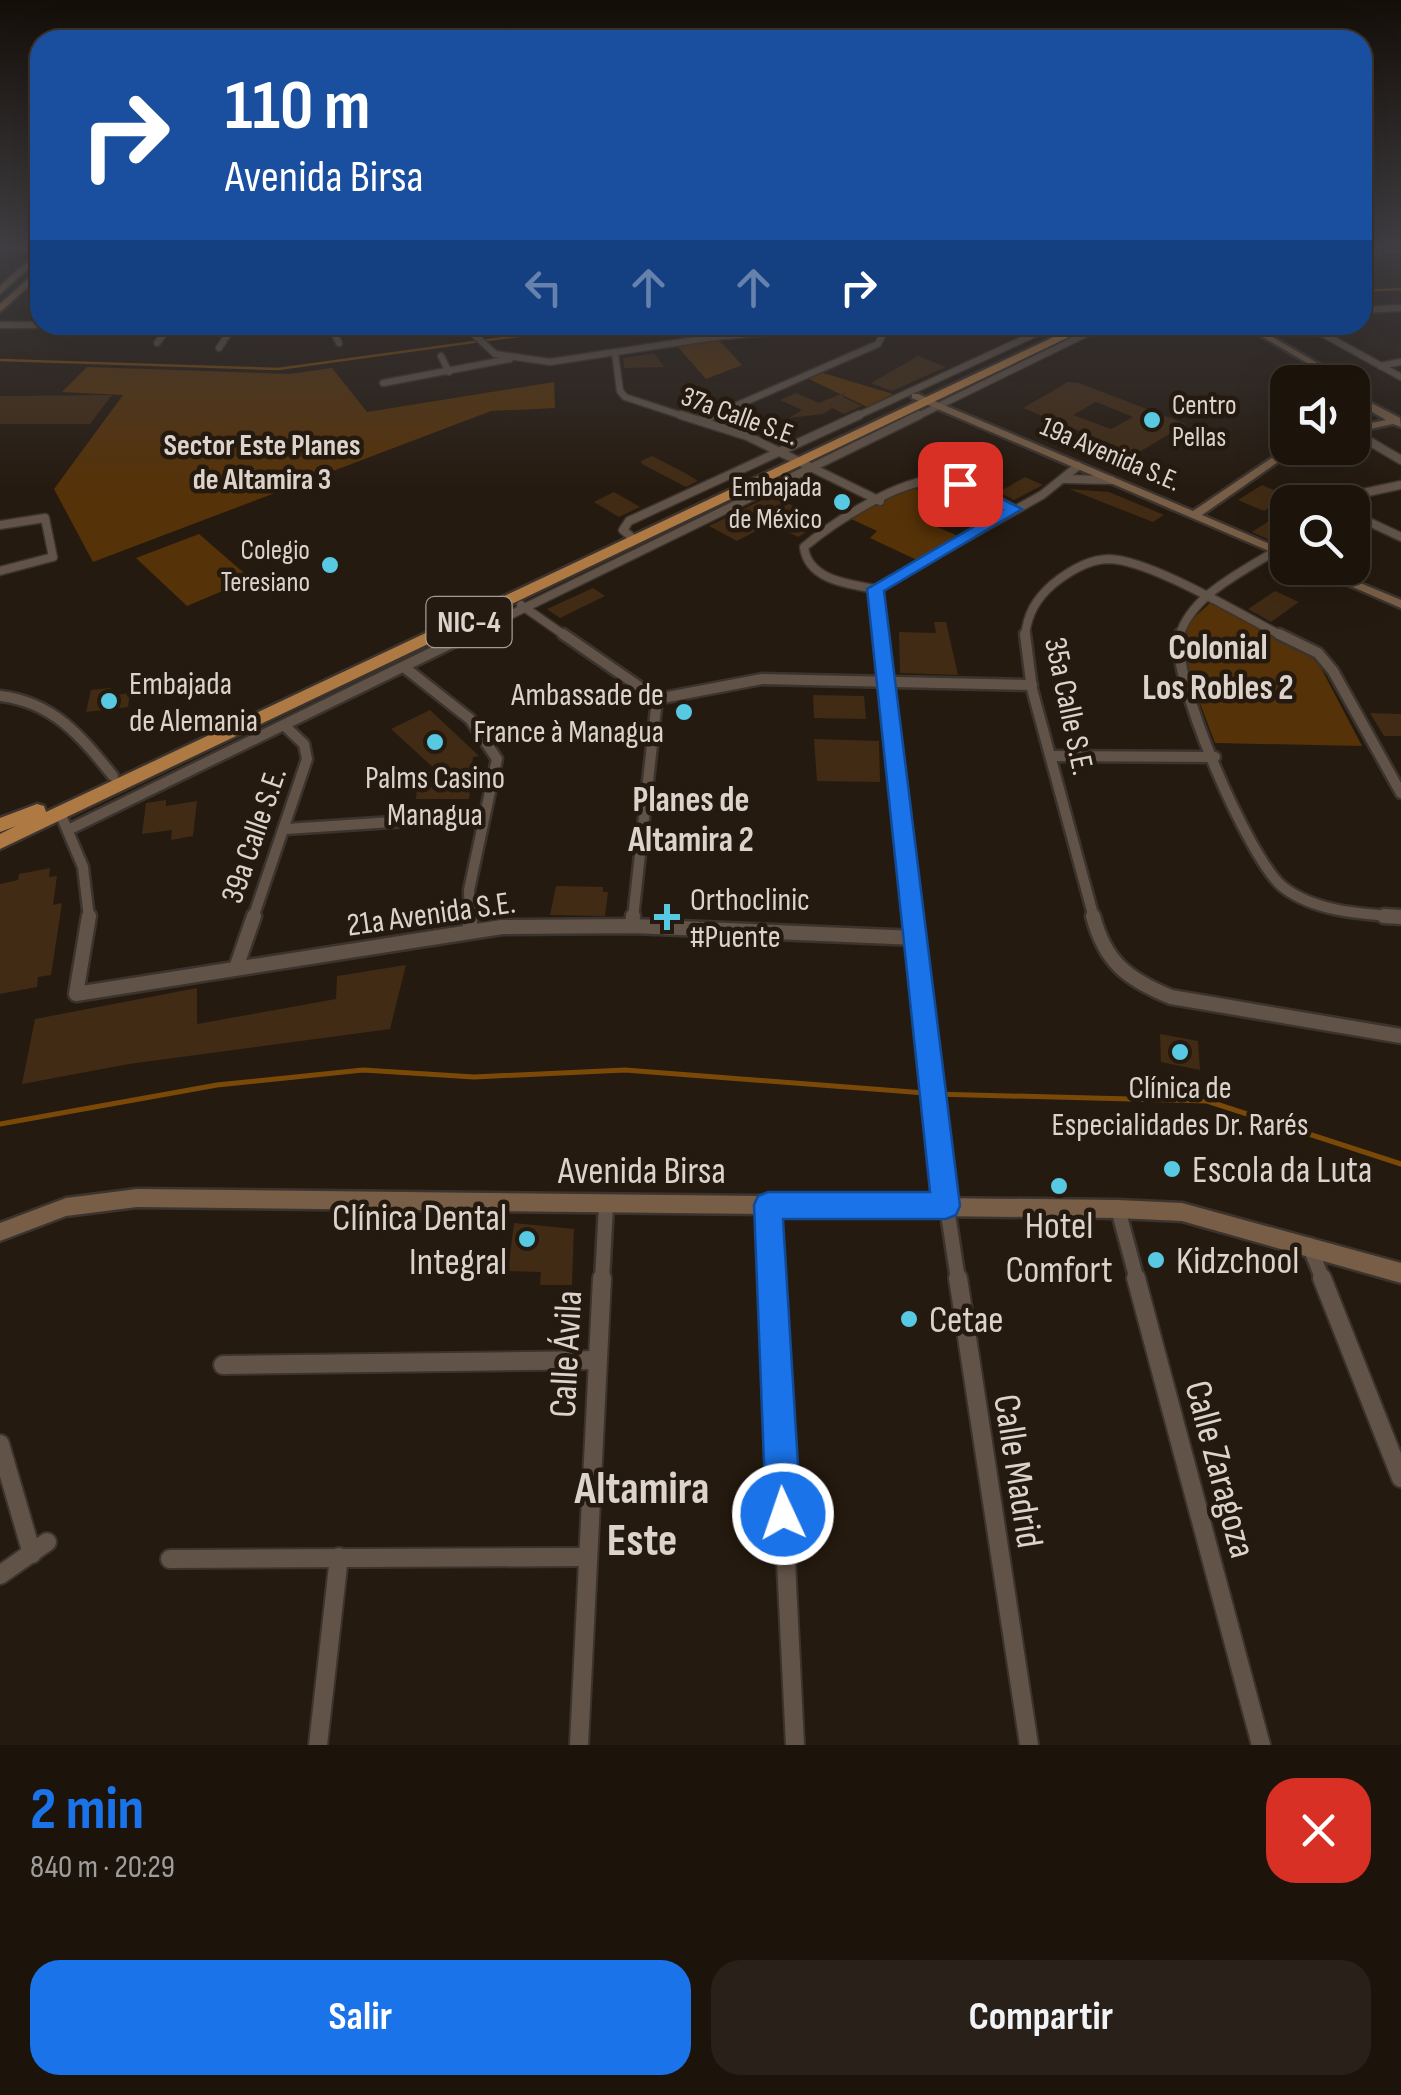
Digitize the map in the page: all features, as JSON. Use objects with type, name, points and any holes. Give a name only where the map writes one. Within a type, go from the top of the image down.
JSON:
[{"type":"highway","name":"NIC-4","points":[[0,842],[116,781],[795,458],[926,401],[1055,335]]},
{"type":"highway","name":"NIC-4","points":[[0,826],[116,781],[519,604],[631,536]]},
{"type":"highway","points":[[0,854],[65,825],[116,781]]},
{"type":"street","points":[[157,344],[164,335]]},
{"type":"street","points":[[219,348],[227,335]]},
{"type":"street","points":[[335,335],[340,344]]},
{"type":"street","points":[[473,335],[510,359]]},
{"type":"street","points":[[383,383],[510,359],[568,360],[736,335]]},
{"type":"street","points":[[699,422],[878,344],[882,335]]},
{"type":"street","points":[[65,825],[404,667],[795,458],[1054,335]]},
{"type":"street","points":[[926,401],[1081,335]]},
{"type":"street","points":[[1250,335],[1301,365]]},
{"type":"street","points":[[1264,335],[1316,365]]},
{"type":"street","points":[[1325,335],[1401,377]]},
{"type":"street","name":"37a Calle S.E.","points":[[616,353],[620,391],[625,397],[795,458],[880,501]]},
{"type":"street","points":[[441,356],[449,372]]},
{"type":"street","points":[[1380,366],[1401,362]]},
{"type":"street","points":[[1370,399],[1400,420]]},
{"type":"street","name":"19a Avenida S.E.","points":[[926,401],[1270,549]]},
{"type":"street","points":[[1370,405],[1400,420]]},
{"type":"street","points":[[1370,426],[1400,420]]},
{"type":"street","points":[[1370,441],[1401,460]]},
{"type":"street","points":[[1194,516],[1270,463]]},
{"type":"street","points":[[1014,509],[972,488],[931,479],[880,501],[812,539],[804,547],[803,557],[809,566],[834,580],[875,589],[1014,509],[1065,479],[1078,466]]},
{"type":"street","points":[[1065,479],[1111,480]]},
{"type":"street","points":[[1370,492],[1401,485]]},
{"type":"street","points":[[1162,501],[1209,502]]},
{"type":"street","points":[[0,525],[45,518],[53,558],[0,571]]},
{"type":"street","points":[[1370,522],[1401,536]]},
{"type":"street","points":[[1270,555],[1208,598],[1178,626],[1175,648],[1256,858],[1281,885],[1321,906],[1401,917]]},
{"type":"street","name":"35a Calle S.E.","points":[[1208,598],[1132,563],[1090,563],[1047,590],[1029,611],[1025,627],[1032,684],[1101,947],[1116,965],[1151,990],[1184,1001],[1401,1036]]},
{"type":"street","points":[[1356,585],[1401,604]]},
{"type":"street","name":"Calle Madrid","points":[[875,589],[917,938],[932,1108],[1029,1745]]},
{"type":"street","points":[[1208,598],[1306,645],[1323,659],[1401,793]]},
{"type":"street","points":[[519,604],[658,698],[762,679],[1032,684]]},
{"type":"street","points":[[404,667],[492,742],[496,759],[470,890],[470,930]]},
{"type":"street","points":[[0,696],[41,704],[60,715],[116,781]]},
{"type":"street","points":[[632,926],[658,698]]},
{"type":"street","name":"39a Calle S.E.","points":[[236,968],[308,759],[304,744],[284,726]]},
{"type":"street","points":[[1051,756],[1215,758]]},
{"type":"street","points":[[286,828],[420,816],[483,816]]},
{"type":"street","name":"21a Avenida S.E.","points":[[65,825],[84,865],[94,912],[76,994],[470,930],[632,926],[917,938]]},
{"type":"street","name":"Avenida Birsa","points":[[0,1232],[66,1207],[136,1198],[1118,1210],[1182,1212],[1401,1273]]},
{"type":"street","points":[[768,1205],[794,1745]]},
{"type":"street","name":"Calle Ávila","points":[[579,1745],[606,1206]]},
{"type":"street","name":"Calle Zaragoza","points":[[1118,1210],[1261,1745]]},
{"type":"street","points":[[1309,1245],[1401,1478]]},
{"type":"street","points":[[223,1365],[597,1360]]},
{"type":"street","points":[[0,1444],[40,1548],[0,1575]]},
{"type":"street","points":[[318,1745],[339,1556]]},
{"type":"street","points":[[170,1559],[586,1557]]},
{"type":"shaded area","points":[[719,340],[742,365],[706,379],[677,346]]},
{"type":"shaded area","points":[[87,367],[289,374],[332,368],[367,412],[554,382],[555,408],[491,411],[93,562],[54,489],[123,395],[62,392]]},
{"type":"shaded area","points":[[823,373],[893,394],[867,407],[809,379]]},
{"type":"shaded area","points":[[910,486],[950,504],[923,521],[963,538],[921,562],[870,538],[877,531],[849,518]]},
{"type":"shaded area","points":[[199,534],[251,579],[187,606],[136,558]]},
{"type":"shaded area","points":[[1210,603],[1305,649],[1321,668],[1362,746],[1215,743],[1181,653],[1186,625]]},
{"type":"building","points":[[654,353],[664,367],[624,368],[623,358]]},
{"type":"building","points":[[918,356],[946,367],[892,391],[871,383]]},
{"type":"building","name":"Centro Pellas","points":[[1068,382],[1079,383],[1186,424],[1136,454],[1023,408]],"holes":[[[1096,402],[1133,417],[1111,429],[1073,415]]]},
{"type":"building","points":[[848,391],[843,397],[862,406],[844,414],[832,408],[823,414],[789,418],[802,410],[780,400],[796,393],[819,403]]},
{"type":"building","points":[[112,395],[90,424],[0,424],[0,396]]},
{"type":"building","points":[[652,456],[698,481],[686,487],[642,464]]},
{"type":"building","points":[[1025,477],[1043,485],[1014,500],[999,492]]},
{"type":"building","points":[[798,482],[807,487],[781,500],[798,508],[792,512],[819,525],[798,537],[771,523],[737,541],[709,526]]},
{"type":"building","points":[[1262,485],[1270,488],[1270,507],[1264,511],[1238,500]]},
{"type":"building","points":[[1069,489],[1109,492],[1164,515],[1153,522]]},
{"type":"building","points":[[614,492],[640,507],[619,517],[594,502]]},
{"type":"building","points":[[1269,521],[1270,521],[1270,540],[1252,532]]},
{"type":"building","points":[[593,588],[605,596],[560,618],[547,609]]},
{"type":"building","points":[[1275,591],[1299,602],[1271,622],[1248,609]]},
{"type":"building","points":[[934,622],[946,622],[958,675],[900,673],[899,632],[936,633]]},
{"type":"building","name":"Embajada de Alemania","points":[[111,688],[110,696],[130,693],[128,707],[86,712],[91,690]]},
{"type":"building","points":[[813,695],[864,696],[866,719],[814,718]]},
{"type":"building","points":[[430,710],[479,756],[473,757],[469,799],[416,799],[418,773],[436,770],[391,729]]},
{"type":"building","points":[[1370,713],[1401,714],[1401,736],[1384,736]]},
{"type":"building","points":[[814,739],[879,741],[880,782],[817,781]]},
{"type":"building","points":[[166,800],[166,806],[197,801],[193,836],[171,840],[172,830],[142,834],[146,803]]},
{"type":"building","points":[[50,868],[49,877],[57,876],[53,905],[62,903],[51,975],[38,977],[37,987],[0,994],[0,884],[18,880],[19,874]]},
{"type":"building","points":[[556,886],[603,887],[603,892],[608,892],[605,916],[550,915]]},
{"type":"building","points":[[406,965],[390,1029],[129,1064],[22,1084],[35,1019],[197,988],[197,1024],[336,999],[337,976]]},
{"type":"building","name":"Clínica de Especialidades Dr. Rarés","points":[[1160,1034],[1198,1041],[1200,1070],[1161,1062]]},
{"type":"building","points":[[514,1223],[574,1229],[572,1285],[540,1285],[541,1272],[508,1271]]},
{"type":"waterway","points":[[0,360],[278,369],[525,335]]},
{"type":"waterway","points":[[0,1124],[217,1085],[363,1070],[474,1077],[625,1070],[925,1093]]},
{"type":"waterway","points":[[934,1094],[1207,1101],[1401,1164]]},
{"type":"place","name":"Centro Pellas","points":[[1152,420]]},
{"type":"place","name":"Embajada de México","points":[[842,502]]},
{"type":"place","name":"Colegio Teresiano","points":[[330,565]]},
{"type":"place","name":"Embajada de Alemania","points":[[109,701]]},
{"type":"place","name":"Ambassade de France à Managua","points":[[684,712]]},
{"type":"place","name":"Palms Casino Managua","points":[[435,742]]},
{"type":"place","name":"Orthoclinic #Puente","points":[[667,917]]},
{"type":"place","name":"Clínica de Especialidades Dr. Rarés","points":[[1180,1052]]},
{"type":"place","name":"Escola da Luta","points":[[1172,1169]]},
{"type":"place","name":"Hotel Comfort","points":[[1059,1186]]},
{"type":"place","name":"Clínica Dental Integral","points":[[527,1239]]},
{"type":"place","name":"Kidzchool","points":[[1156,1260]]},
{"type":"place","name":"Cetae","points":[[909,1319]]},
{"type":"district","name":"Sector Este Planes de Altamira 3","points":[[262,462]]},
{"type":"district","name":"Colonial Los Robles 2","points":[[1218,667]]},
{"type":"district","name":"Planes de Altamira 2","points":[[691,819]]},
{"type":"district","name":"Altamira Este","points":[[642,1513]]},
{"type":"route","points":[[783,1514],[768,1205],[946,1206],[875,589],[1014,509],[960,484]]}]
